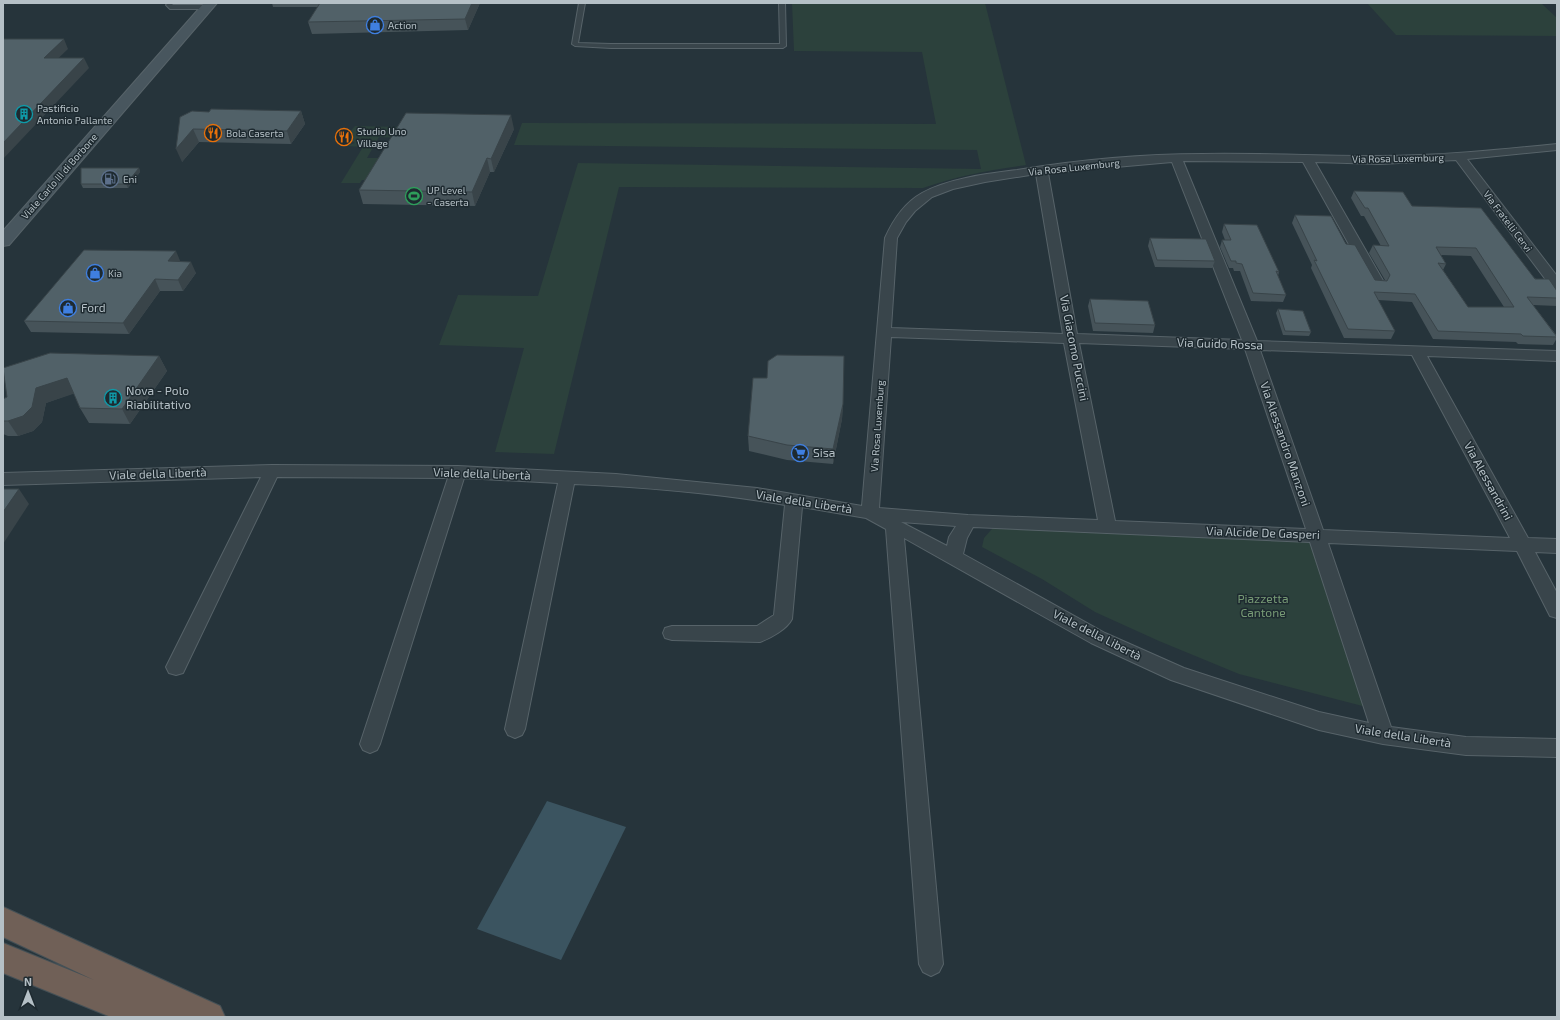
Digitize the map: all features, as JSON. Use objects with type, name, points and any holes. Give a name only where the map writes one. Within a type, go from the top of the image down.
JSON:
[{"type":"highway","points":[[3,922],[209,1017]]},
{"type":"highway","points":[[3,958],[93,995],[157,1017]]},
{"type":"main road","name":"Viale Carlo III di Borbone","points":[[3,241],[209,5]]},
{"type":"street","name":"Via Rosa Luxemburg","points":[[870,513],[891,238],[900,218],[920,199],[947,187],[1041,169],[1176,158],[1307,158],[1381,160],[1459,156],[1557,147]]},
{"type":"street","name":"Via Fratelli Cervi","points":[[1459,156],[1557,285]]},
{"type":"street","name":"Via Alessandro Manzoni","points":[[1176,158],[1250,345],[1317,536],[1383,735]]},
{"type":"street","points":[[1307,158],[1378,284]]},
{"type":"street","name":"Via Giacomo Puccini","points":[[1041,169],[1071,339],[1108,527]]},
{"type":"street","name":"Via Guido Rossa","points":[[884,332],[1557,356]]},
{"type":"street","name":"Via Alessandrini","points":[[1417,351],[1557,611]]},
{"type":"street","points":[[176,667],[272,471]]},
{"type":"street","name":"Viale della Libertà","points":[[3,479],[272,471],[458,472],[616,480],[757,494],[870,513],[954,557],[1098,638],[1178,674],[1319,721],[1383,735],[1466,746],[1557,748]]},
{"type":"street","points":[[370,744],[458,472]]},
{"type":"street","points":[[515,729],[567,477]]},
{"type":"street","points":[[672,633],[760,634],[783,618],[794,500]]},
{"type":"street","name":"Via Alcide De Gasperi","points":[[870,513],[968,521],[1557,546]]},
{"type":"street","points":[[954,557],[958,537],[968,521]]},
{"type":"street","points":[[894,526],[931,964]]},
{"type":"lane","points":[[171,3],[169,5],[170,7],[209,5]]},
{"type":"lane","points":[[582,3],[575,44],[619,46],[783,46],[782,3]]},
{"type":"green space","points":[[792,3],[985,3],[1026,165],[974,174],[923,188],[619,187],[554,454],[495,452],[524,348],[439,345],[458,295],[538,296],[578,163],[981,169],[977,150],[514,145],[522,123],[936,124],[922,52],[794,51]]},
{"type":"green space","points":[[1367,3],[1541,3],[1557,18],[1557,36],[1396,35]]},
{"type":"green space","points":[[355,126],[404,127],[399,138],[379,137],[367,158],[384,158],[372,180],[362,180],[360,183],[341,183],[363,147],[346,146],[355,143],[348,138],[340,137],[348,134]]},
{"type":"green space","name":"Piazzetta Cantone","points":[[998,522],[1317,536],[1374,709],[1239,674],[1159,641],[1095,612],[1042,579],[982,547],[984,538]]},
{"type":"water","points":[[547,801],[626,827],[561,960],[477,929]]},
{"type":"building","points":[[320,3],[472,3],[465,19],[308,22]]},
{"type":"building","name":"Pastificio Antonio Pallante","points":[[3,39],[64,39],[44,58],[84,58],[3,143]]},
{"type":"building","points":[[211,109],[301,111],[287,131],[193,129],[176,149],[180,117],[192,111],[209,112]]},
{"type":"building","points":[[406,113],[511,115],[491,159],[487,158],[472,192],[359,190]]},
{"type":"building","points":[[81,168],[139,168],[126,184],[81,184]]},
{"type":"building","points":[[1354,191],[1403,192],[1412,206],[1481,208],[1535,279],[1549,279],[1557,291],[1557,298],[1527,297],[1557,337],[1438,331],[1415,294],[1374,292],[1395,331],[1348,329],[1314,260],[1317,261],[1295,215],[1331,216],[1346,244],[1355,245],[1375,280],[1387,281],[1390,275],[1373,245],[1389,246],[1368,208],[1365,208]],"holes":[[[1436,247],[1476,248],[1514,307],[1468,307],[1438,263],[1446,264]]]},
{"type":"building","points":[[1224,224],[1257,225],[1279,272],[1276,271],[1286,295],[1253,293],[1242,264],[1236,263],[1236,261],[1231,261],[1222,240],[1231,240]]},
{"type":"building","points":[[1150,238],[1206,239],[1215,261],[1157,260]]},
{"type":"building","points":[[84,250],[176,251],[168,261],[191,262],[178,280],[155,279],[123,323],[24,321]]},
{"type":"building","points":[[1090,299],[1148,301],[1155,325],[1095,323]]},
{"type":"building","points":[[1278,309],[1303,311],[1311,332],[1285,331]]},
{"type":"building","points":[[50,353],[159,356],[122,409],[80,408],[67,378],[36,388],[32,407],[23,416],[8,421],[3,421],[3,399],[7,397],[3,368]]},
{"type":"building","points":[[777,355],[844,356],[843,404],[833,449],[787,445],[748,436],[753,378],[767,378],[768,361]]},
{"type":"building","points":[[3,489],[19,489],[3,512]]},
{"type":"place","name":"Action","points":[[375,25]]},
{"type":"place","name":"Pastificio Antonio Pallante","points":[[24,114]]},
{"type":"place","name":"Bola Caserta","points":[[213,133]]},
{"type":"place","name":"Studio Uno Village","points":[[344,137]]},
{"type":"place","name":"Eni","points":[[110,179]]},
{"type":"place","name":"UP Level - Caserta","points":[[414,196]]},
{"type":"place","name":"Kia","points":[[95,273]]},
{"type":"place","name":"Ford","points":[[68,308]]},
{"type":"place","name":"Nova - Polo Riabilitativo","points":[[113,398]]},
{"type":"place","name":"Sisa","points":[[800,453]]}]
